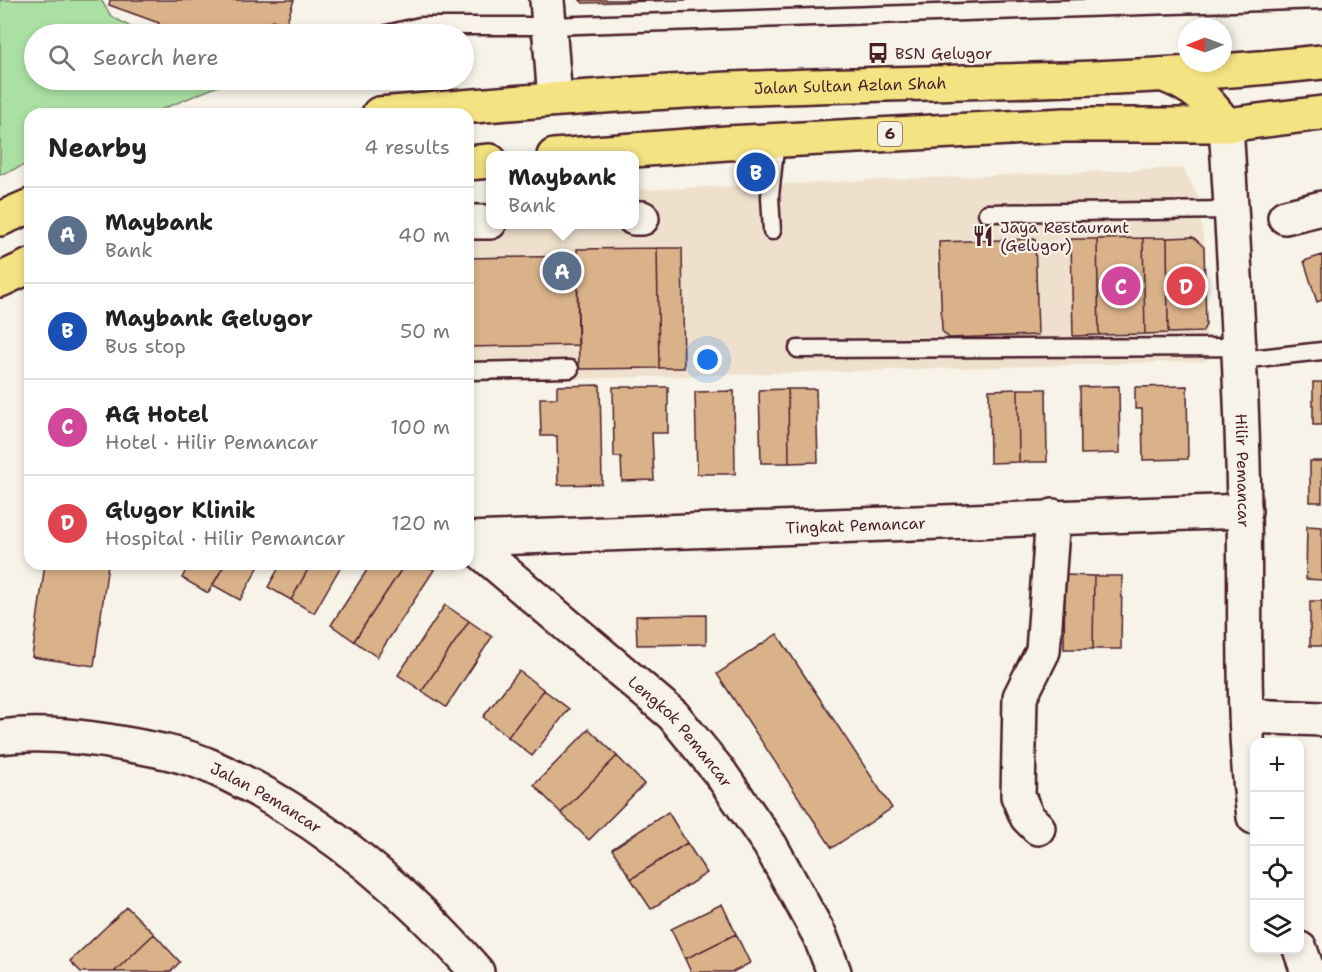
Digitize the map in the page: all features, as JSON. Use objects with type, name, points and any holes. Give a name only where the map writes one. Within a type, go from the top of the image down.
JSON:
[{"type":"highway","name":"Jalan Sultan Azlan Shah","points":[[449,108],[728,89],[1164,75],[1322,63]]},
{"type":"highway","points":[[1226,125],[1232,99],[1246,77],[1256,69]]},
{"type":"highway","points":[[1164,75],[1186,84],[1203,95],[1226,125]]},
{"type":"highway","name":"6","points":[[635,151],[776,140],[1065,125],[1226,125],[1322,113]]},
{"type":"highway","points":[[0,219],[24,209]]},
{"type":"highway","points":[[0,280],[24,269]]},
{"type":"street","points":[[548,13],[555,99]]},
{"type":"street","name":"Hilir Pemancar","points":[[1226,125],[1240,354],[1245,511],[1247,716],[1251,792]]},
{"type":"street","points":[[1285,217],[1322,208]]},
{"type":"street","name":"Tingkat Pemancar","points":[[474,540],[1053,516],[1245,511]]},
{"type":"street","points":[[1038,828],[1027,817],[1018,796],[1020,697],[1043,651],[1053,516]]},
{"type":"street","name":"Lengkok Pemancar","points":[[474,545],[673,715],[721,774],[770,846],[820,936],[834,972]]},
{"type":"street","points":[[1247,716],[1322,719]]},
{"type":"street","name":"Jalan Pemancar","points":[[0,737],[74,736],[157,749],[208,765],[260,792],[328,834],[381,874],[439,928],[477,972]]},
{"type":"street","points":[[1301,954],[1308,972]]},
{"type":"lane","points":[[440,24],[548,13],[1322,0]]},
{"type":"lane","points":[[772,231],[770,196],[776,140]]},
{"type":"lane","points":[[987,213],[1232,210]]},
{"type":"lane","points":[[798,350],[1240,354],[1322,351]]},
{"type":"lane","points":[[474,371],[570,369]]},
{"type":"shaded area","points":[[1183,168],[1198,196],[1204,247],[1207,361],[474,382],[474,202],[486,201],[486,229],[639,229],[639,190]]},
{"type":"green space","points":[[0,0],[101,0],[111,16],[125,24],[24,24],[24,90],[209,90],[165,108],[24,108],[24,165],[0,175]]},
{"type":"building","points":[[110,0],[294,0],[286,24],[272,20],[269,24],[159,24],[109,5]]},
{"type":"building","points":[[580,0],[688,0],[583,3]]},
{"type":"building","points":[[1193,237],[1204,247],[1206,325],[1202,332],[1168,333],[1167,238]]},
{"type":"building","points":[[1143,238],[1145,334],[1099,335],[1097,239]]},
{"type":"building","points":[[1143,238],[1167,238],[1168,333],[1145,334]]},
{"type":"building","points":[[1035,239],[1038,335],[949,338],[942,331],[939,242]]},
{"type":"building","points":[[1071,239],[1097,239],[1099,335],[1073,336]]},
{"type":"building","points":[[657,248],[659,368],[579,369],[577,249]]},
{"type":"building","points":[[657,248],[682,248],[684,368],[659,368]]},
{"type":"building","points":[[1322,255],[1322,300],[1317,302],[1304,261]]},
{"type":"building","points":[[577,256],[578,345],[474,347],[474,258]]},
{"type":"building","points":[[1313,382],[1322,382],[1322,425],[1313,425]]},
{"type":"building","points":[[600,385],[602,484],[558,485],[557,436],[541,436],[540,398],[557,398],[557,386]]},
{"type":"building","points":[[1119,386],[1120,453],[1081,454],[1080,387]]},
{"type":"building","points":[[1187,386],[1188,459],[1143,460],[1142,409],[1135,409],[1135,387]]},
{"type":"building","points":[[613,387],[668,387],[668,433],[652,433],[654,480],[622,481],[621,457],[614,457]]},
{"type":"building","points":[[788,389],[816,389],[818,462],[789,463]]},
{"type":"building","points":[[788,389],[789,463],[761,463],[759,390]]},
{"type":"building","points":[[1018,389],[1046,389],[1047,462],[1019,462]]},
{"type":"building","points":[[1018,389],[1019,462],[990,463],[989,390]]},
{"type":"building","points":[[734,391],[735,474],[697,474],[695,392]]},
{"type":"building","points":[[1310,461],[1322,461],[1322,502],[1310,502]]},
{"type":"building","points":[[1307,526],[1322,527],[1322,580],[1306,579]]},
{"type":"building","points":[[44,570],[107,570],[94,666],[32,657]]},
{"type":"building","points":[[186,570],[221,570],[208,593],[182,578]]},
{"type":"building","points":[[222,570],[257,570],[240,600],[213,585]]},
{"type":"building","points":[[278,570],[308,570],[291,600],[268,587]]},
{"type":"building","points":[[308,570],[339,570],[314,613],[291,600]]},
{"type":"building","points":[[367,570],[401,570],[354,641],[331,625]]},
{"type":"building","points":[[401,570],[434,570],[377,657],[354,641]]},
{"type":"building","points":[[1065,575],[1094,576],[1093,649],[1064,649]]},
{"type":"building","points":[[1094,576],[1122,576],[1121,649],[1093,649]]},
{"type":"building","points":[[1310,601],[1322,601],[1322,646],[1310,646]]},
{"type":"building","points":[[445,605],[469,621],[422,691],[398,675]]},
{"type":"building","points":[[706,615],[706,644],[637,645],[636,616]]},
{"type":"building","points":[[469,621],[492,637],[446,707],[422,691]]},
{"type":"building","points":[[777,634],[892,808],[832,848],[717,674]]},
{"type":"building","points":[[519,671],[544,690],[508,737],[483,717]]},
{"type":"building","points":[[544,690],[569,709],[532,756],[508,737]]},
{"type":"building","points":[[589,729],[617,756],[561,813],[534,785]]},
{"type":"building","points":[[617,756],[644,784],[589,840],[561,813]]},
{"type":"building","points":[[668,812],[687,843],[631,879],[612,849]]},
{"type":"building","points":[[687,843],[707,873],[651,909],[631,879]]},
{"type":"building","points":[[722,904],[736,934],[685,959],[671,929]]},
{"type":"building","points":[[127,907],[154,934],[114,972],[81,972],[70,961]]},
{"type":"building","points":[[154,934],[180,962],[170,972],[114,972]]},
{"type":"building","points":[[736,934],[750,963],[733,972],[691,972],[685,959]]},
{"type":"place","name":"BSN Gelugor","points":[[878,53]]},
{"type":"place","name":"Maybank Gelugor","points":[[756,172]]},
{"type":"place","name":"Jaya Restaurant (Gelugor)","points":[[983,236]]},
{"type":"place","name":"Maybank","points":[[562,271]]},
{"type":"place","name":"AG Hotel","points":[[1121,286]]},
{"type":"place","name":"Glugor Klinik","points":[[1186,286]]}]
